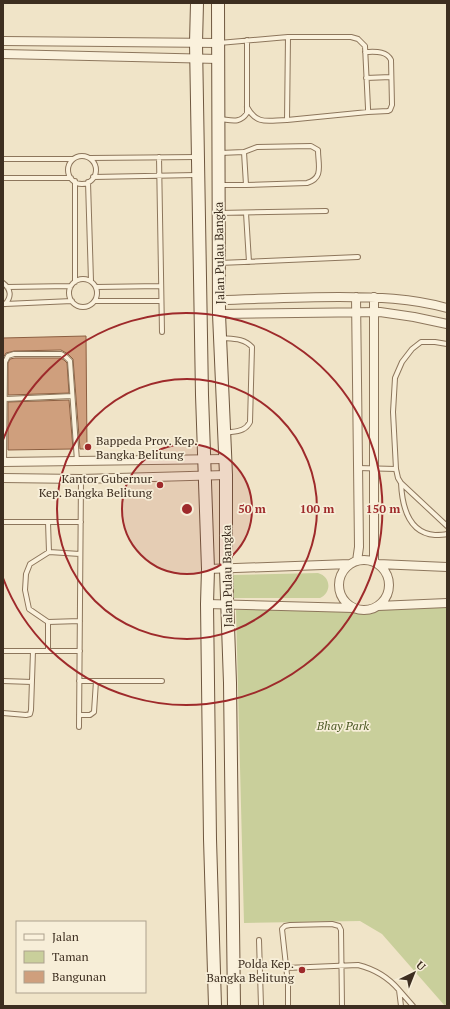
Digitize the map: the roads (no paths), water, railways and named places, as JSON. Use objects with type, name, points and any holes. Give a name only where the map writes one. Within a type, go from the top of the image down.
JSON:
[{"type":"main road","name":"Jalan Pulau Bangka","points":[[197,3],[196,58],[198,174],[202,395],[208,569],[206,604],[210,767],[210,838],[215,1006]]},
{"type":"main road","name":"Jalan Pulau Bangka","points":[[218,3],[220,338],[226,459],[226,569],[230,683],[230,789],[234,1006]]},
{"type":"street","points":[[3,41],[218,43]]},
{"type":"street","points":[[3,54],[218,59]]},
{"type":"street","points":[[355,608],[343,599],[339,590],[341,575],[346,567],[353,562],[359,547],[356,297]]},
{"type":"street","points":[[220,300],[374,297],[405,299],[430,303],[447,308]]},
{"type":"street","points":[[374,297],[374,468],[376,563],[385,571],[390,585],[388,595],[378,606]]},
{"type":"street","points":[[220,314],[373,312],[414,317],[447,324]]},
{"type":"street","points":[[3,462],[226,459]]},
{"type":"street","points":[[3,478],[81,479],[226,475]]},
{"type":"street","points":[[208,569],[353,562],[364,560],[376,563],[447,567]]},
{"type":"street","points":[[206,604],[355,608],[369,610],[378,606],[447,603]]},
{"type":"lane","points":[[218,43],[288,36],[351,37],[358,39],[365,46],[368,112]]},
{"type":"lane","points":[[287,120],[288,36]]},
{"type":"lane","points":[[218,119],[240,120],[243,119],[247,113],[247,40]]},
{"type":"lane","points":[[247,107],[253,116],[259,120],[287,120],[388,111],[392,105],[391,60],[388,55],[383,53],[365,52]]},
{"type":"lane","points":[[366,78],[391,77]]},
{"type":"lane","points":[[218,153],[244,152],[257,147],[311,146],[318,150],[319,175],[313,181],[307,183],[218,185]]},
{"type":"lane","points":[[244,152],[246,185]]},
{"type":"lane","points":[[3,159],[74,159],[84,156],[90,158],[198,157]]},
{"type":"lane","points":[[159,157],[162,332]]},
{"type":"lane","points":[[74,159],[70,162],[68,168],[71,178],[80,183],[88,182],[93,177],[95,172],[95,167],[90,158]]},
{"type":"lane","points":[[93,177],[198,174]]},
{"type":"lane","points":[[3,178],[71,178]]},
{"type":"lane","points":[[75,181],[75,282]]},
{"type":"lane","points":[[88,182],[90,281]]},
{"type":"lane","points":[[219,213],[326,211]]},
{"type":"lane","points":[[246,213],[249,262]]},
{"type":"lane","points":[[219,263],[358,257]]},
{"type":"lane","points":[[72,301],[70,296],[71,286],[80,279],[85,279],[90,281],[96,287],[97,296],[95,301]]},
{"type":"lane","points":[[3,284],[10,292],[10,296],[4,304]]},
{"type":"lane","points":[[7,287],[71,286]]},
{"type":"lane","points":[[96,287],[161,286]]},
{"type":"lane","points":[[4,304],[72,301],[81,307],[95,301],[161,301]]},
{"type":"lane","points":[[220,338],[242,340],[248,342],[252,347],[250,422],[243,430],[225,433]]},
{"type":"lane","points":[[447,344],[421,342],[412,349],[402,362],[395,378],[394,412],[396,469],[398,478],[447,526]]},
{"type":"lane","points":[[3,462],[5,362],[8,356],[14,354],[61,354],[66,356],[70,361],[77,462]]},
{"type":"lane","points":[[4,399],[72,396]]},
{"type":"lane","points":[[358,468],[396,469]]},
{"type":"lane","points":[[79,727],[81,479]]},
{"type":"lane","points":[[402,483],[404,510],[414,525],[425,533],[434,535],[447,534]]},
{"type":"lane","points":[[3,522],[80,522]]},
{"type":"lane","points":[[48,522],[49,552]]},
{"type":"lane","points":[[80,554],[49,552],[30,564],[26,574],[25,590],[29,609],[48,622],[80,621]]},
{"type":"lane","points":[[48,622],[48,651]]},
{"type":"lane","points":[[3,651],[80,651]]},
{"type":"lane","points":[[3,714],[26,716],[30,714],[33,651]]},
{"type":"lane","points":[[3,681],[32,682]]},
{"type":"lane","points":[[79,681],[162,681]]},
{"type":"lane","points":[[79,715],[90,715],[94,712],[96,681]]},
{"type":"lane","points":[[288,1006],[282,929],[285,926],[290,925],[332,924],[339,926],[341,930],[342,1006]]},
{"type":"lane","points":[[259,940],[261,1006]]},
{"type":"lane","points":[[286,968],[341,965],[358,965],[369,968],[382,975],[399,990],[413,1006]]},
{"type":"lane","points":[[399,990],[401,1006]]},
{"type":"place","name":"Bappeda Prov. Kep. Bangka Belitung","points":[[88,447]]},
{"type":"place","name":"Kantor Gubernur Kep. Bangka Belitung","points":[[160,485]]},
{"type":"place","name":"Polda Kep. Bangka Belitung","points":[[302,970]]},
{"type":"park label","name":"Bhay Park","points":[[343,725]]}]
